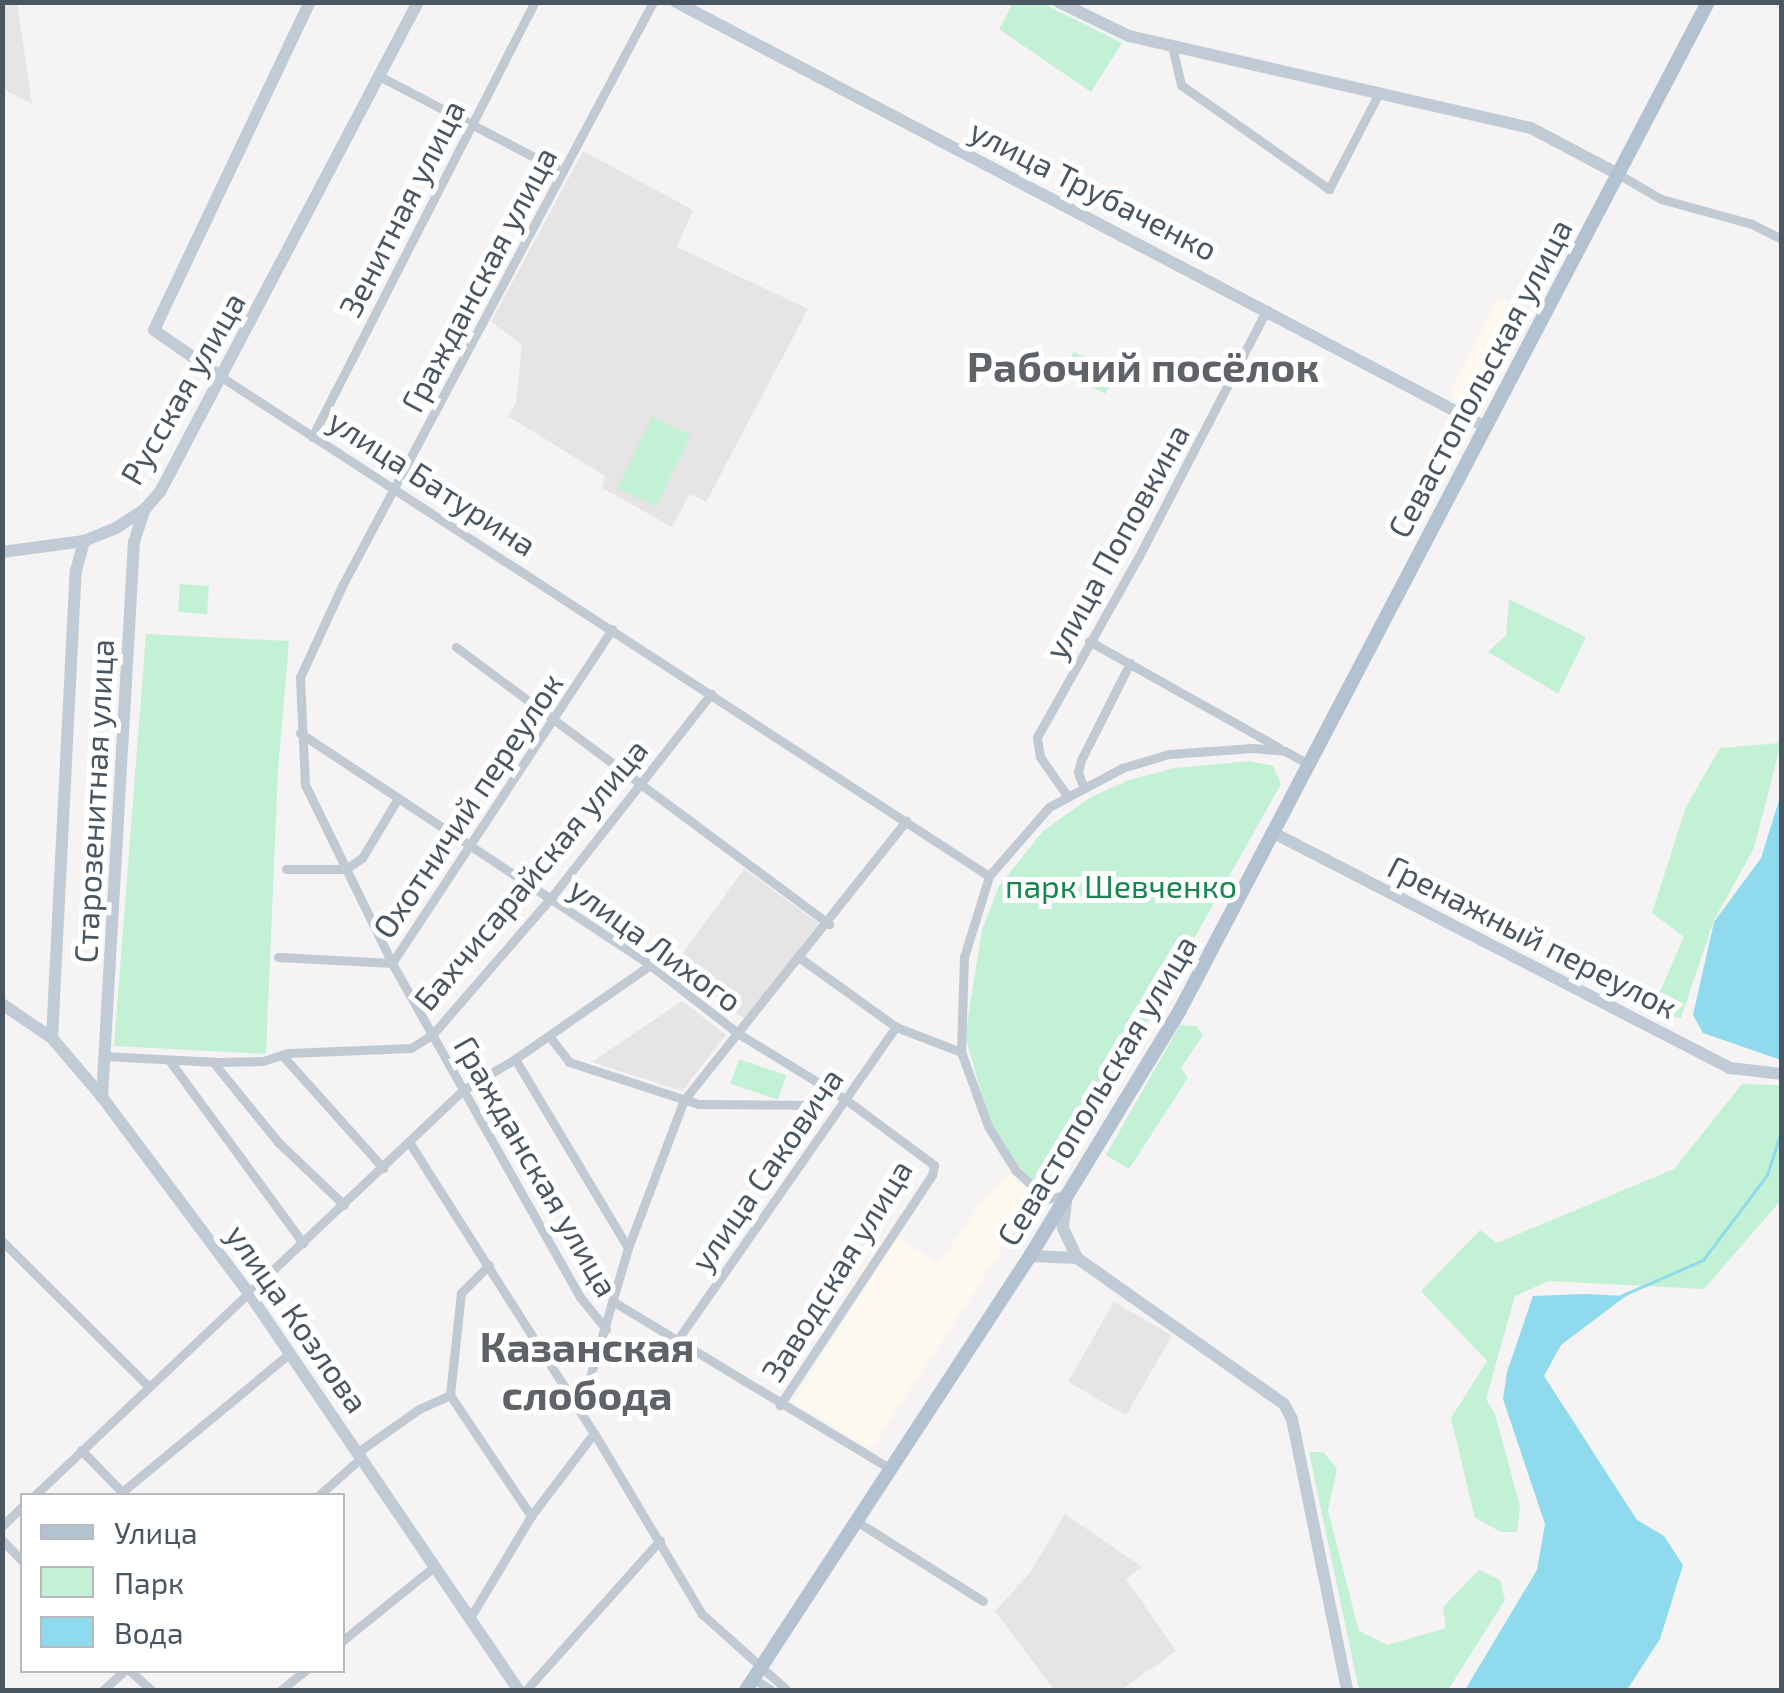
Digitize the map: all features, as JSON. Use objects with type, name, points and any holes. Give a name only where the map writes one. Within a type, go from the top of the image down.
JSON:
[{"type":"main road","name":"улица Батурина","points":[[223,378],[154,330],[310,2]]},
{"type":"main road","name":"Русская улица","points":[[2,552],[65,543],[81,548],[145,509],[160,492],[418,2]]},
{"type":"main road","name":"улица Трубаченко","points":[[676,2],[1268,309],[1486,427]]},
{"type":"main road","points":[[1059,2],[1111,29],[1172,46],[1531,128],[1618,174]]},
{"type":"main road","name":"Севастопольская улица","points":[[758,1679],[856,1520],[1030,1256],[1180,1010],[1708,2]]},
{"type":"main road","name":"Старозенитная улица","points":[[102,1097],[134,542],[145,509]]},
{"type":"main road","points":[[116,528],[131,533],[134,542]]},
{"type":"main road","points":[[52,1038],[81,548]]},
{"type":"main road","name":"Гренажный переулок","points":[[1272,832],[1730,1068],[1778,1074]]},
{"type":"main road","name":"улица Козлова","points":[[2,1004],[52,1038],[102,1097],[248,1292],[522,1690]]},
{"type":"main road","name":"Бахчисарайская улица","points":[[74,1063],[90,1065],[104,1056]]},
{"type":"main road","points":[[1068,1194],[1063,1228],[1076,1258],[1284,1404],[1292,1418],[1346,1690]]},
{"type":"main road","points":[[1030,1256],[1076,1258]]},
{"type":"street","name":"Зенитная улица","points":[[312,437],[535,2]]},
{"type":"street","name":"Гражданская улица","points":[[606,1328],[580,1296],[392,963],[305,785],[300,677],[343,584],[653,2]]},
{"type":"street","points":[[1172,46],[1181,85],[1329,189],[1378,95]]},
{"type":"street","points":[[381,76],[563,172]]},
{"type":"street","points":[[1618,174],[1662,199],[1752,224],[1782,239]]},
{"type":"street","name":"улица Поповкина","points":[[1066,794],[1036,744],[1268,309]]},
{"type":"street","name":"улица Батурина","points":[[223,378],[989,876]]},
{"type":"street","name":"Охотничий переулок","points":[[278,957],[392,963],[612,629]]},
{"type":"street","points":[[1089,641],[1306,764]]},
{"type":"street","points":[[456,646],[828,924]]},
{"type":"street","points":[[1082,786],[1078,772],[1081,760],[1130,663]]},
{"type":"street","name":"Бахчисарайская улица","points":[[104,1056],[263,1061],[282,1055],[412,1048],[432,1035],[550,899],[711,694]]},
{"type":"street","name":"улица Лихого","points":[[300,733],[650,965],[739,1034],[845,1099],[932,1163]]},
{"type":"street","points":[[1068,1194],[1048,1198],[1016,1170],[988,1126],[961,1052],[964,957],[989,876],[1034,820],[1066,794],[1122,768],[1169,754],[1253,748],[1285,751]]},
{"type":"street","points":[[286,869],[346,869],[362,858],[398,798]]},
{"type":"street","points":[[580,1411],[628,1248],[684,1100],[828,924],[906,821]]},
{"type":"street","points":[[800,958],[896,1027],[961,1052]]},
{"type":"street","points":[[37,1493],[463,1090],[516,1059],[650,965]]},
{"type":"street","name":"улица Саковича","points":[[678,1340],[896,1027]]},
{"type":"street","points":[[549,1036],[569,1062],[684,1100],[814,1106]]},
{"type":"street","points":[[282,1055],[383,1168]]},
{"type":"street","points":[[516,1059],[628,1248]]},
{"type":"street","points":[[168,1060],[304,1243]]},
{"type":"street","points":[[213,1062],[278,1142],[344,1206]]},
{"type":"street","points":[[408,1142],[594,1432],[702,1614],[771,1690]]},
{"type":"street","name":"Заводская улица","points":[[780,1404],[934,1173],[932,1163]]},
{"type":"street","points":[[2,1241],[148,1386]]},
{"type":"street","points":[[489,1265],[461,1293],[450,1395],[531,1516]]},
{"type":"street","points":[[614,1302],[891,1469]]},
{"type":"street","points":[[81,1450],[122,1492],[290,1353]]},
{"type":"street","points":[[321,1493],[360,1454],[419,1409],[450,1395]]},
{"type":"street","points":[[471,1616],[531,1516],[594,1432]]},
{"type":"street","points":[[856,1520],[983,1601]]},
{"type":"street","points":[[2,1540],[20,1559]]},
{"type":"street","points":[[522,1690],[660,1540]]},
{"type":"street","points":[[345,1639],[435,1566]]},
{"type":"street","points":[[102,1690],[124,1673]]},
{"type":"street","points":[[131,1673],[151,1690]]},
{"type":"street","points":[[281,1690],[302,1673]]},
{"type":"street","points":[[758,1679],[783,1690]]},
{"type":"shaded area","points":[[2,3],[17,3],[32,104],[3,89]]},
{"type":"shaded area","points":[[583,151],[693,210],[677,247],[808,309],[706,502],[690,494],[672,527],[602,488],[605,476],[508,416],[516,403],[522,345],[491,322]]},
{"type":"shaded area","points":[[1499,297],[1529,312],[1478,412],[1448,397]]},
{"type":"shaded area","points":[[744,869],[818,923],[747,1021],[673,967]]},
{"type":"shaded area","points":[[682,1001],[726,1035],[682,1091],[592,1062]]},
{"type":"shaded area","points":[[1011,1172],[1027,1192],[1025,1196],[1041,1206],[1035,1214],[1028,1210],[871,1449],[792,1402],[898,1237],[939,1264],[979,1205]]},
{"type":"shaded area","points":[[1114,1302],[1172,1336],[1126,1415],[1068,1382]]},
{"type":"shaded area","points":[[1065,1514],[1142,1567],[1126,1579],[1176,1651],[1121,1690],[1054,1690],[995,1611],[1030,1573]]},
{"type":"green space","points":[[1013,3],[1042,3],[1122,43],[1091,92],[999,29]]},
{"type":"green space","points":[[1074,352],[1116,373],[1105,394],[1064,372]]},
{"type":"green space","points":[[652,417],[691,436],[656,507],[617,488]]},
{"type":"green space","points":[[180,584],[209,586],[207,614],[178,612]]},
{"type":"green space","points":[[1509,599],[1586,637],[1558,694],[1488,652],[1506,635]]},
{"type":"green space","points":[[146,634],[289,641],[278,771],[266,1054],[114,1046]]},
{"type":"green space","points":[[1781,743],[1754,848],[1714,920],[1681,1018],[1651,1012],[1684,937],[1652,913],[1686,807],[1720,748]]},
{"type":"green space","name":"парк Шевченко","points":[[1250,761],[1273,766],[1281,784],[1173,976],[1159,968],[1143,996],[1157,1005],[1059,1177],[1051,1185],[1033,1181],[1013,1160],[989,1119],[965,1036],[982,930],[999,886],[1043,831],[1091,797],[1129,780],[1175,768]]},
{"type":"green space","points":[[1180,1025],[1196,1026],[1203,1035],[1181,1068],[1188,1078],[1129,1169],[1106,1155]]},
{"type":"green space","points":[[739,1059],[786,1075],[778,1100],[731,1084]]},
{"type":"green space","points":[[1742,1084],[1781,1085],[1781,1200],[1704,1289],[1548,1281],[1515,1296],[1486,1399],[1495,1414],[1520,1506],[1517,1532],[1501,1532],[1475,1518],[1451,1418],[1487,1361],[1421,1291],[1480,1230],[1497,1243],[1674,1169]]},
{"type":"green space","points":[[1309,1452],[1323,1452],[1337,1468],[1328,1511],[1359,1631],[1387,1645],[1446,1628],[1443,1607],[1479,1570],[1500,1580],[1505,1600],[1448,1690],[1359,1690]]},
{"type":"water","points":[[1781,794],[1782,1059],[1778,1059],[1703,1033],[1693,1015],[1714,922],[1761,858]]},
{"type":"water","points":[[1533,1296],[1626,1296],[1561,1345],[1544,1376],[1637,1520],[1664,1536],[1683,1565],[1660,1639],[1627,1690],[1465,1690],[1537,1570],[1545,1524],[1503,1399],[1507,1372]]},
{"type":"waterway","points":[[1621,1296],[1703,1260],[1767,1175],[1782,1129]]},
{"type":"district","name":"Рабочий посёлок","points":[[1143,365]]},
{"type":"district","name":"Казанская слобода","points":[[587,1369]]}]
